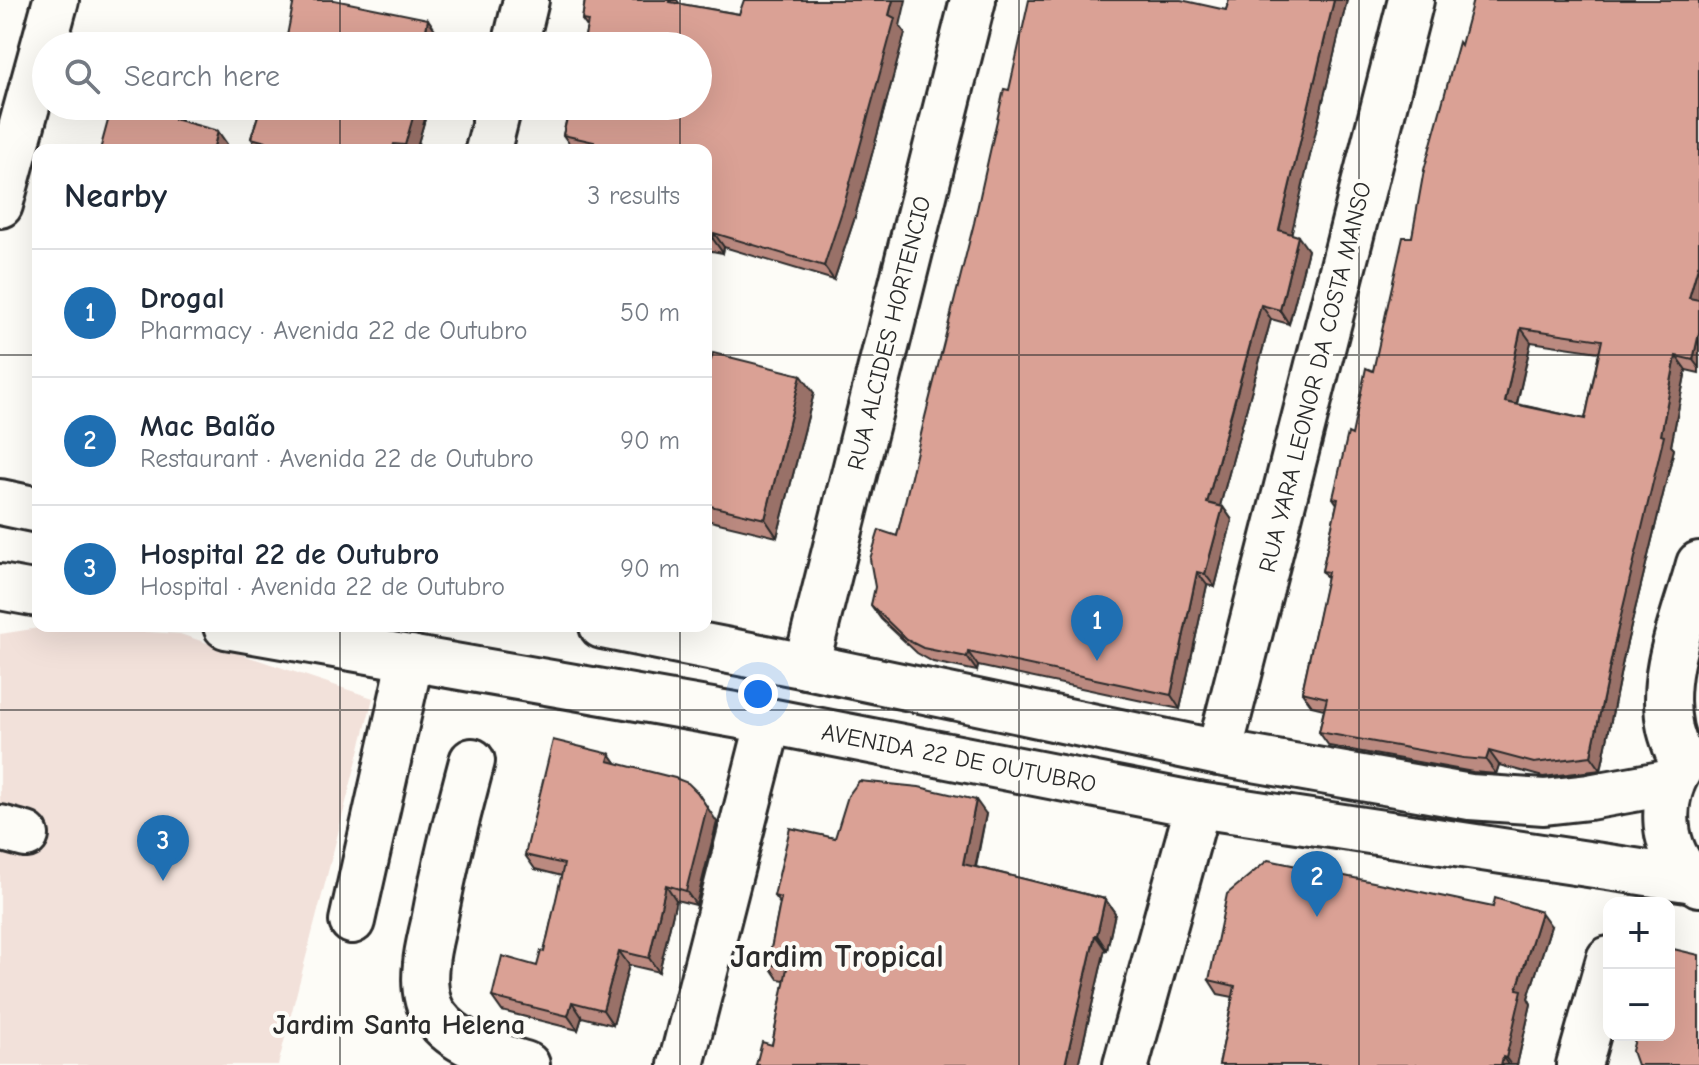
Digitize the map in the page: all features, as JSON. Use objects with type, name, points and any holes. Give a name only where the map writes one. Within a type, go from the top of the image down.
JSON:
[{"type":"street","points":[[47,32],[56,0]]},
{"type":"street","points":[[518,32],[526,0]]},
{"type":"street","name":"RUA ALCIDES HORTENCIO","points":[[806,666],[973,0]]},
{"type":"street","name":"RUA YARA LEONOR DA COSTA MANSO","points":[[1219,753],[1411,0]]},
{"type":"street","points":[[0,205],[32,88]]},
{"type":"street","points":[[490,144],[496,120]]},
{"type":"street","points":[[0,502],[32,509]]},
{"type":"street","points":[[1696,882],[1673,851],[1666,808],[1685,765],[1670,729],[1670,673],[1678,633],[1698,574]]},
{"type":"street","points":[[0,587],[32,593]]},
{"type":"street","name":"AVENIDA 22 DE OUTUBRO","points":[[261,632],[769,721],[1629,887],[1696,882]]},
{"type":"street","points":[[633,632],[1219,753],[1470,797],[1544,802],[1589,797],[1685,765]]},
{"type":"street","points":[[352,921],[411,658]]},
{"type":"street","points":[[681,1065],[769,721]]},
{"type":"street","points":[[472,761],[443,873],[426,965],[426,991],[436,1018],[463,1041],[527,1065]]},
{"type":"street","points":[[1126,1065],[1198,805]]},
{"type":"street","points":[[1579,1065],[1606,969]]},
{"type":"shaded area","points":[[32,629],[32,632],[180,634],[373,698],[278,1065],[0,1065],[0,634]]},
{"type":"building","points":[[294,0],[334,0],[428,19],[426,32],[288,32]]},
{"type":"building","points":[[585,0],[671,0],[739,14],[744,0],[893,0],[889,15],[895,18],[844,205],[824,266],[714,233],[712,239],[712,144],[594,144],[563,135],[567,120],[712,120],[712,32],[586,32],[588,21],[582,20]]},
{"type":"building","points":[[1029,0],[1181,0],[1226,10],[1229,0],[1334,0],[1279,230],[1298,236],[1280,310],[1261,305],[1225,435],[1207,503],[1223,507],[1205,574],[1197,572],[1171,695],[968,652],[967,657],[923,648],[907,640],[871,605],[875,587],[870,559],[879,530],[897,536],[1004,89],[1009,90]]},
{"type":"building","points":[[1473,0],[1699,0],[1699,263],[1689,298],[1699,300],[1699,333],[1693,360],[1676,356],[1661,435],[1664,436],[1591,756],[1534,763],[1489,751],[1486,760],[1463,758],[1319,732],[1327,698],[1302,692],[1328,572],[1322,571],[1338,499],[1333,498],[1348,433],[1352,435],[1366,368],[1373,371],[1403,237],[1412,237],[1424,170],[1459,42],[1461,45]],"holes":[[[1521,328],[1602,340],[1585,419],[1505,402]]]},
{"type":"building","points":[[108,120],[178,120],[218,131],[215,144],[102,144]]},
{"type":"building","points":[[257,120],[412,120],[405,144],[274,144],[251,138]]},
{"type":"building","points":[[713,353],[801,375],[765,519],[712,506]]},
{"type":"building","points":[[553,740],[610,754],[608,761],[688,783],[707,807],[686,891],[666,885],[649,958],[619,951],[603,1010],[572,1002],[568,1016],[492,997],[502,956],[537,966],[541,951],[544,952],[564,864],[525,855]]},
{"type":"building","points":[[859,781],[919,787],[976,800],[963,864],[1105,899],[1065,1065],[756,1065],[762,1042],[772,1045],[787,968],[768,964],[781,898],[774,896],[790,828],[835,838],[848,796]]},
{"type":"building","points":[[1268,860],[1493,907],[1495,898],[1541,912],[1517,989],[1522,990],[1506,1058],[1503,1057],[1501,1065],[1219,1065],[1235,986],[1209,980],[1227,894]]},
{"type":"building","points":[[1675,949],[1699,955],[1699,1065],[1637,1065],[1632,1051],[1634,1041],[1675,1041]]},
{"type":"place","name":"Drogal","points":[[1097,661]]},
{"type":"place","name":"Hospital 22 de Outubro","points":[[163,881]]},
{"type":"place","name":"Mac Balão","points":[[1317,917]]},
{"type":"district","name":"Jardim Tropical","points":[[837,956]]},
{"type":"district","name":"Jardim Santa Helena","points":[[399,1024]]}]
